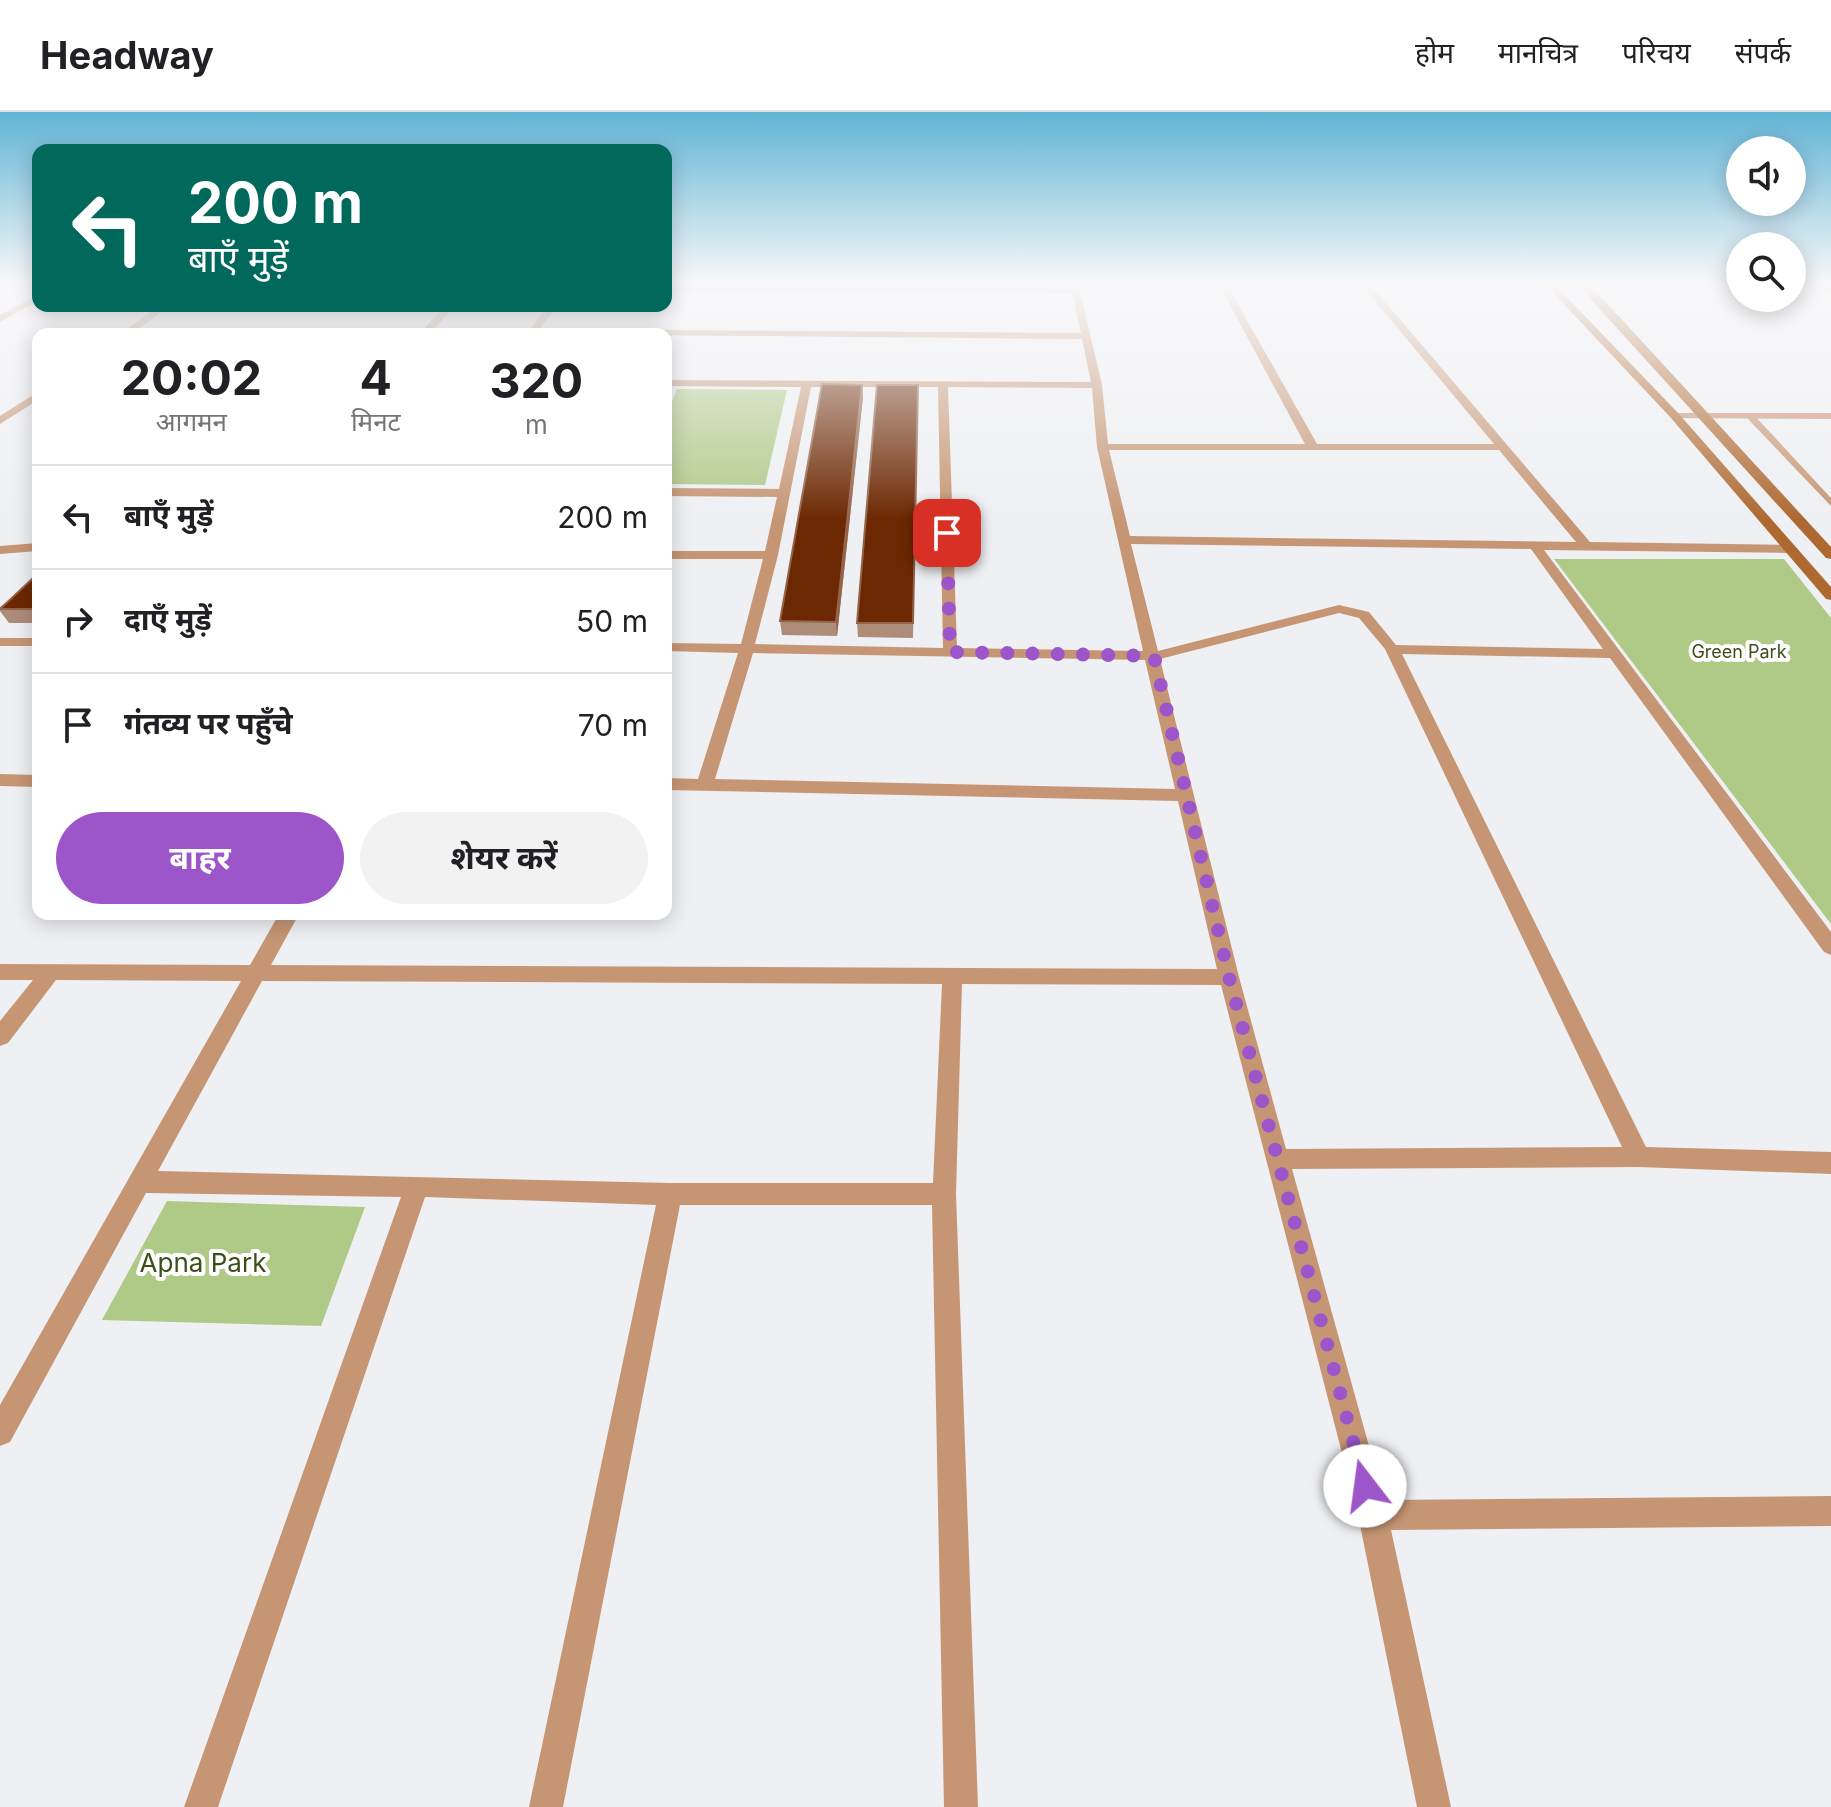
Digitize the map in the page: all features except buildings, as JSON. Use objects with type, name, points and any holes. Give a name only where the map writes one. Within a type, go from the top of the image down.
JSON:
[{"type":"street","points":[[1092,362],[1103,447],[1124,540],[1229,977],[1373,1515],[1434,1807]]},
{"type":"street","points":[[1266,362],[1313,447]]},
{"type":"street","points":[[1431,362],[1586,546]]},
{"type":"street","points":[[1624,362],[1675,416],[1831,596]]},
{"type":"street","points":[[1656,362],[1831,555]]},
{"type":"street","points":[[672,383],[1097,385]]},
{"type":"street","points":[[705,783],[747,648],[771,555],[807,383]]},
{"type":"street","points":[[943,384],[950,652]]},
{"type":"street","points":[[0,421],[32,400]]},
{"type":"street","points":[[1675,416],[1831,416]]},
{"type":"street","points":[[1103,447],[1503,447]]},
{"type":"street","points":[[672,492],[783,493]]},
{"type":"street","points":[[1124,540],[1791,549]]},
{"type":"street","points":[[1534,545],[1831,947]]},
{"type":"street","points":[[0,550],[32,547]]},
{"type":"street","points":[[672,555],[771,555]]},
{"type":"street","points":[[672,647],[1154,656],[1348,608],[1368,616],[1392,649],[1639,1157]]},
{"type":"street","points":[[0,642],[32,642]]},
{"type":"street","points":[[1392,649],[1614,654]]},
{"type":"street","points":[[0,780],[32,781]]},
{"type":"street","points":[[672,784],[1185,795]]},
{"type":"street","points":[[0,1432],[286,920]]},
{"type":"street","points":[[0,972],[1229,977]]},
{"type":"street","points":[[0,1037],[51,972]]},
{"type":"street","points":[[952,976],[944,1194],[961,1807]]},
{"type":"street","points":[[1279,1159],[1639,1157],[1831,1163]]},
{"type":"street","points":[[141,1182],[670,1194],[944,1194]]},
{"type":"street","points":[[201,1807],[417,1186]]},
{"type":"street","points":[[546,1807],[670,1194]]},
{"type":"street","points":[[1373,1515],[1831,1511]]},
{"type":"lane","points":[[1750,416],[1831,503]]},
{"type":"green space","points":[[677,389],[787,390],[765,485],[672,484],[672,402]]},
{"type":"green space","name":"Green Park","points":[[1554,559],[1784,559],[1831,618],[1831,924]]},
{"type":"green space","name":"Apna Park","points":[[167,1201],[365,1207],[321,1326],[102,1320]]},
{"type":"route","points":[[947,533],[950,652],[1154,656],[1229,977],[1365,1486]]}]
